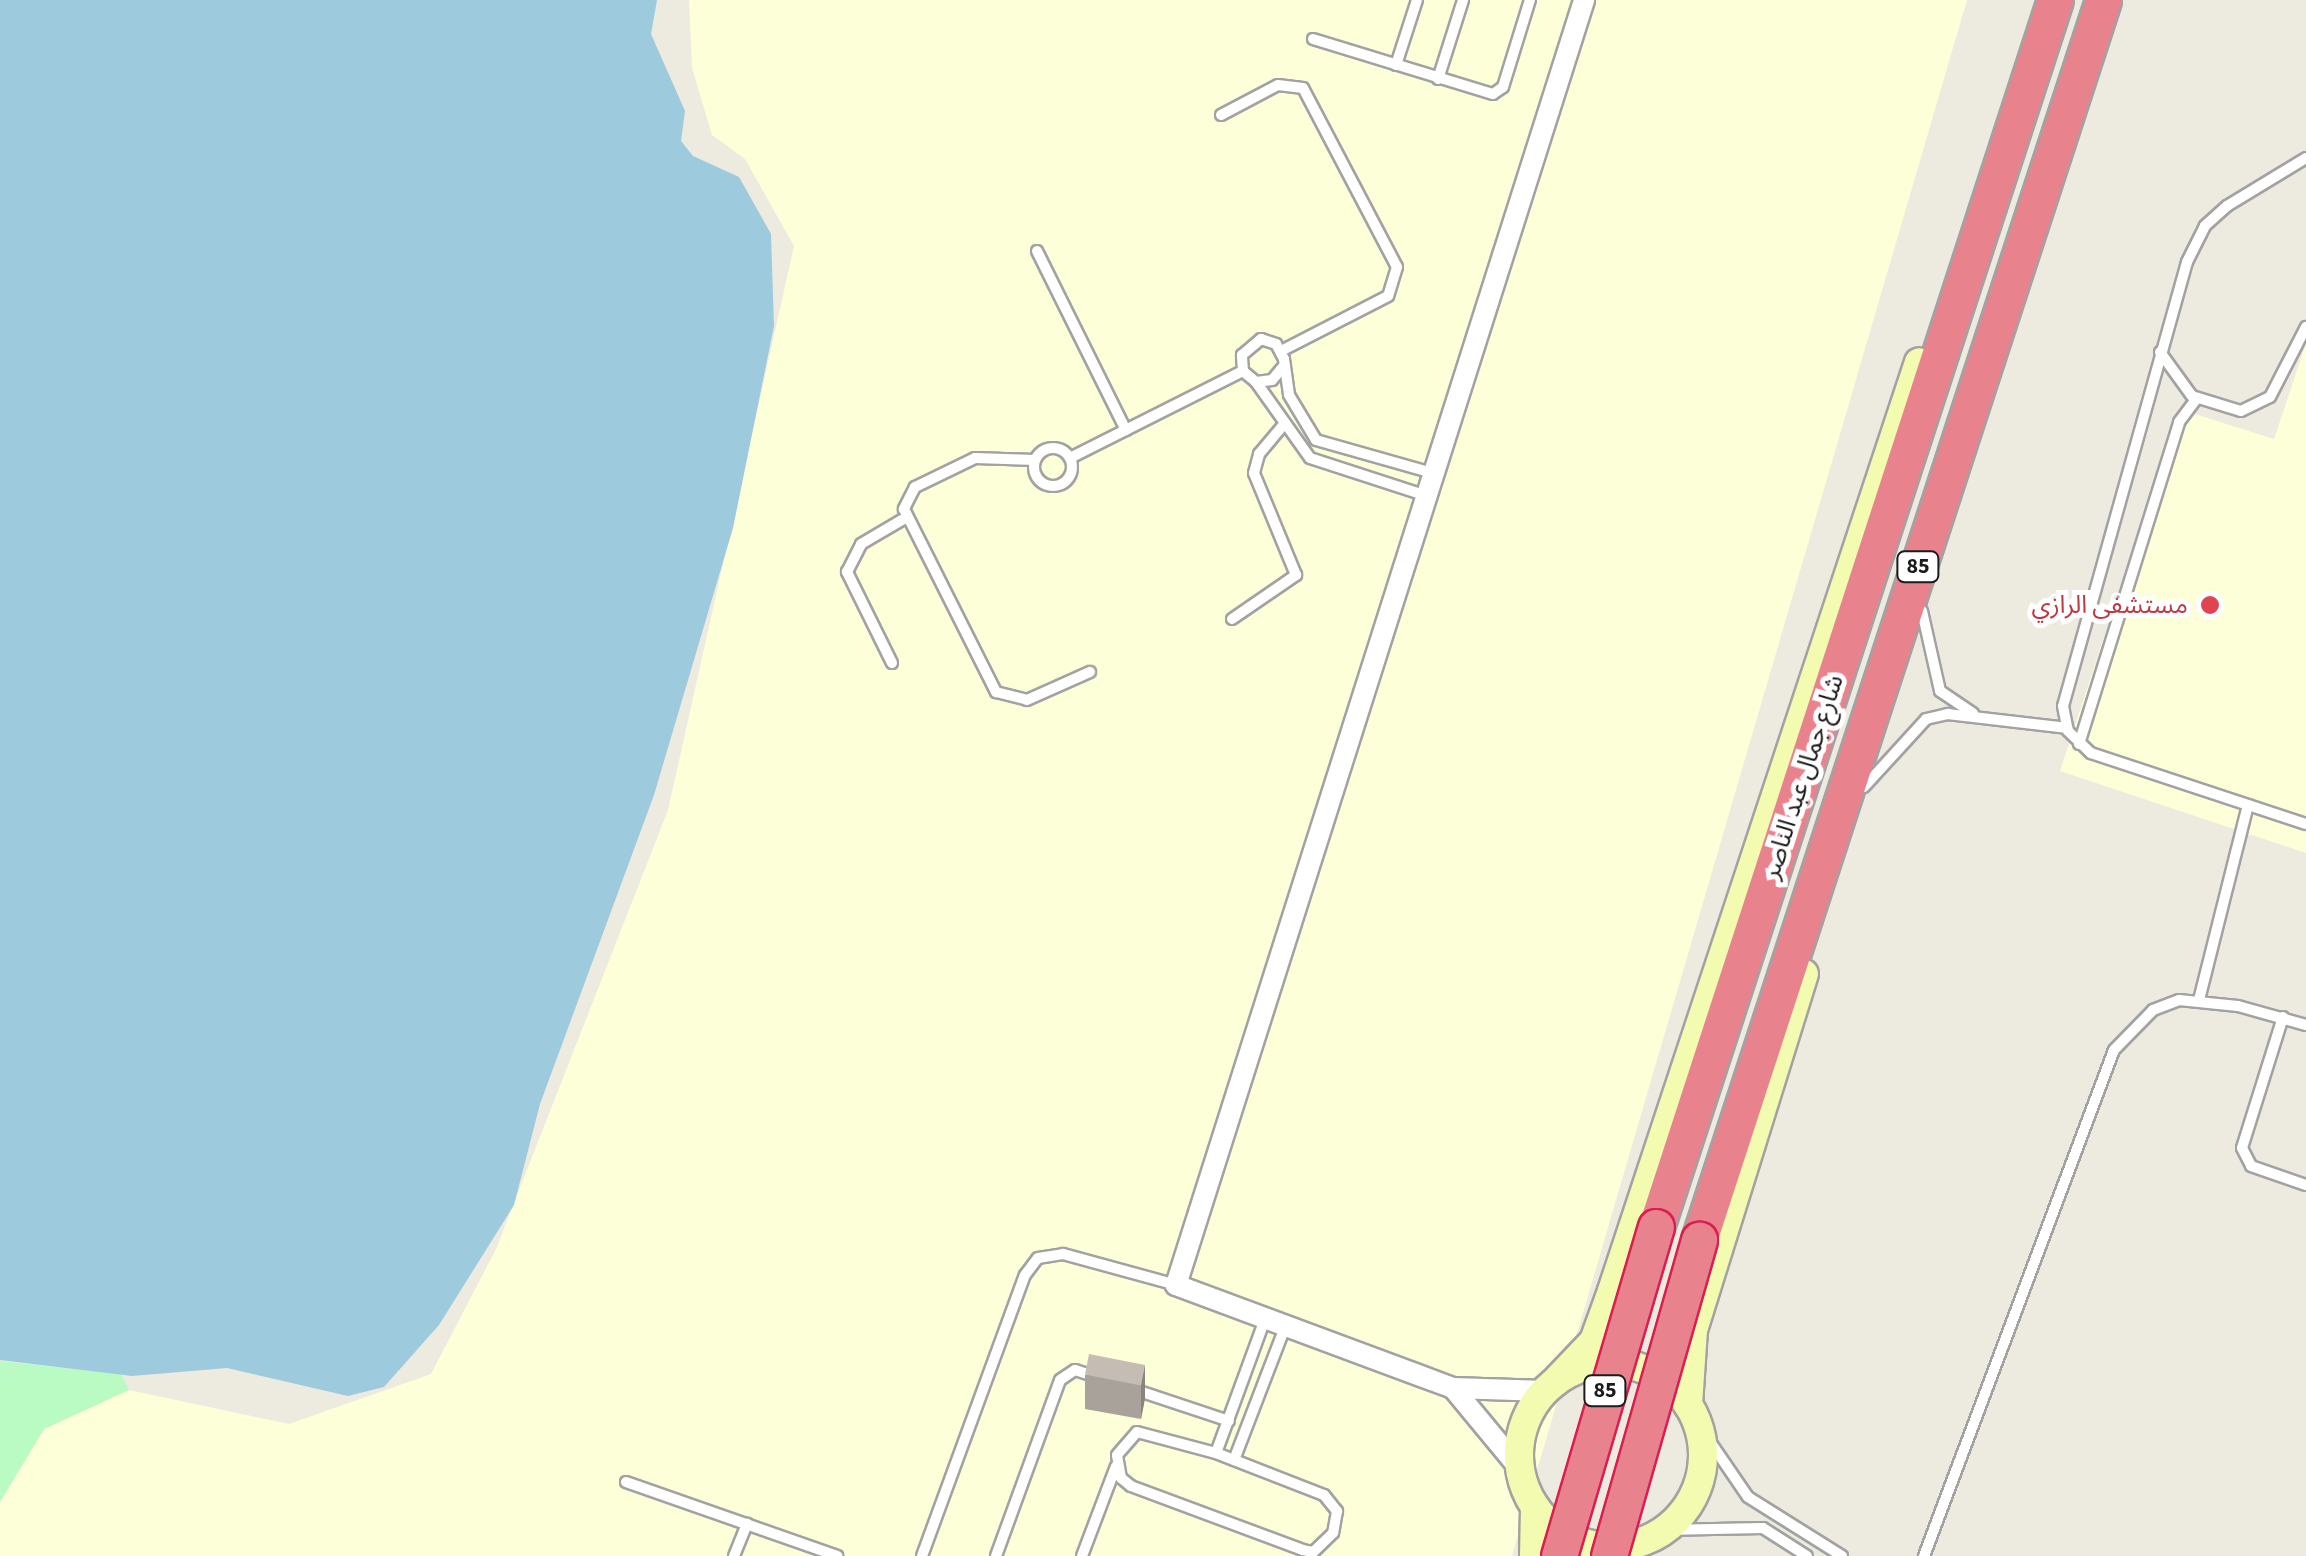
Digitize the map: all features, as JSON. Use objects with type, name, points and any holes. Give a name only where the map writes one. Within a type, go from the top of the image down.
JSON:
[{"type":"highway","name":"شارع جمال عبد الناصر","points":[[1559,1556],[1651,1245],[2055,0]]},
{"type":"highway","name":"شارع جمال عبد الناصر","points":[[1637,1546],[1699,1240],[2103,0]]},
{"type":"main road","points":[[1534,1556],[1535,1506],[1520,1470],[1522,1433],[1550,1387],[1594,1340],[2038,0]]},
{"type":"main road","points":[[1535,1506],[1582,1542],[1637,1546],[1686,1507],[1700,1478],[1693,1415],[1692,1330],[2120,0]]},
{"type":"main road","points":[[1550,1387],[1589,1366],[1627,1364],[1662,1378],[1693,1415]]},
{"type":"street","points":[[1550,1387],[1453,1388],[1176,1284],[1584,0]]},
{"type":"street","points":[[1453,1388],[1520,1470]]},
{"type":"lane","points":[[1396,65],[1417,0]]},
{"type":"lane","points":[[1438,79],[1463,0]]},
{"type":"lane","points":[[1312,39],[1488,94],[1499,91],[1530,0]]},
{"type":"lane","points":[[1221,114],[1278,85],[1303,88],[1397,266],[1388,296],[1282,351]]},
{"type":"lane","points":[[2306,158],[2206,226],[2160,352],[2063,706],[2067,728],[2079,744],[2104,758],[2306,824]]},
{"type":"lane","points":[[1037,251],[1126,430]]},
{"type":"lane","points":[[2160,352],[2196,398],[2208,406],[2254,408],[2270,397],[2306,327]]},
{"type":"lane","points":[[1427,496],[1318,462],[1297,446],[1256,382],[1243,371],[1242,354],[1252,342],[1269,340],[1282,351],[1283,368],[1298,412],[1316,440],[1434,473]]},
{"type":"lane","points":[[1256,382],[1272,380],[1283,368]]},
{"type":"lane","points":[[1070,458],[1243,371]]},
{"type":"lane","points":[[2079,744],[2178,422],[2196,398]]},
{"type":"lane","points":[[1232,618],[1296,576],[1254,473],[1259,454],[1284,424]]},
{"type":"lane","points":[[1070,458],[1052,448],[1034,460],[987,456],[964,462],[908,493],[907,517],[996,692],[1027,700],[1090,672]]},
{"type":"lane","points":[[1034,460],[1035,475],[1054,486],[1071,473],[1070,458]]},
{"type":"lane","points":[[892,663],[846,572],[861,544],[907,517]]},
{"type":"lane","points":[[1922,611],[1940,691],[1982,718]]},
{"type":"lane","points":[[1864,788],[1926,720],[1982,718],[2067,728]]},
{"type":"lane","points":[[2198,1000],[2248,805]]},
{"type":"lane","points":[[1924,1556],[2114,1050],[2153,1010],[2198,1000],[2306,1026]]},
{"type":"lane","points":[[2283,1018],[2242,1148],[2251,1166],[2306,1185]]},
{"type":"lane","points":[[922,1556],[1025,1274],[1038,1258],[1062,1254],[1176,1284]]},
{"type":"lane","points":[[1216,1453],[1276,1322]]},
{"type":"lane","points":[[1234,1460],[1276,1322]]},
{"type":"lane","points":[[996,1556],[1060,1380],[1074,1370],[1109,1381]]},
{"type":"lane","points":[[1126,1387],[1229,1421]]},
{"type":"lane","points":[[1693,1415],[1748,1497],[1842,1556]]},
{"type":"lane","points":[[1082,1556],[1121,1445],[1137,1432],[1216,1453],[1332,1501],[1338,1522],[1327,1542],[1330,1556]]},
{"type":"lane","points":[[1116,1466],[1131,1486],[1303,1550],[1327,1542]]},
{"type":"lane","points":[[626,1482],[837,1556]]},
{"type":"lane","points":[[734,1556],[747,1524]]},
{"type":"lane","points":[[1637,1546],[1764,1528],[1807,1556]]},
{"type":"lane","points":[[799,1556],[804,1544]]},
{"type":"shaded area","points":[[689,0],[1967,0],[1512,1556],[0,1556],[0,1502],[44,1429],[129,1390],[289,1424],[431,1374],[496,1249],[668,810],[794,246],[745,159],[712,135],[692,68]]},
{"type":"shaded area","name":"مستشفى الرازي","points":[[2306,343],[2306,853],[2060,771],[2179,409],[2274,439]]},
{"type":"green space","points":[[0,1361],[121,1374],[129,1390],[44,1429],[0,1502]]},
{"type":"water","points":[[0,0],[657,0],[651,34],[685,111],[681,141],[693,156],[739,177],[771,234],[774,326],[733,528],[654,795],[540,1104],[514,1205],[439,1325],[384,1387],[348,1396],[227,1368],[132,1376],[0,1360]]},
{"type":"building","points":[[1089,1354],[1145,1365],[1141,1385],[1085,1375]]},
{"type":"place","name":"مستشفى الرازي","points":[[2210,605]]}]
